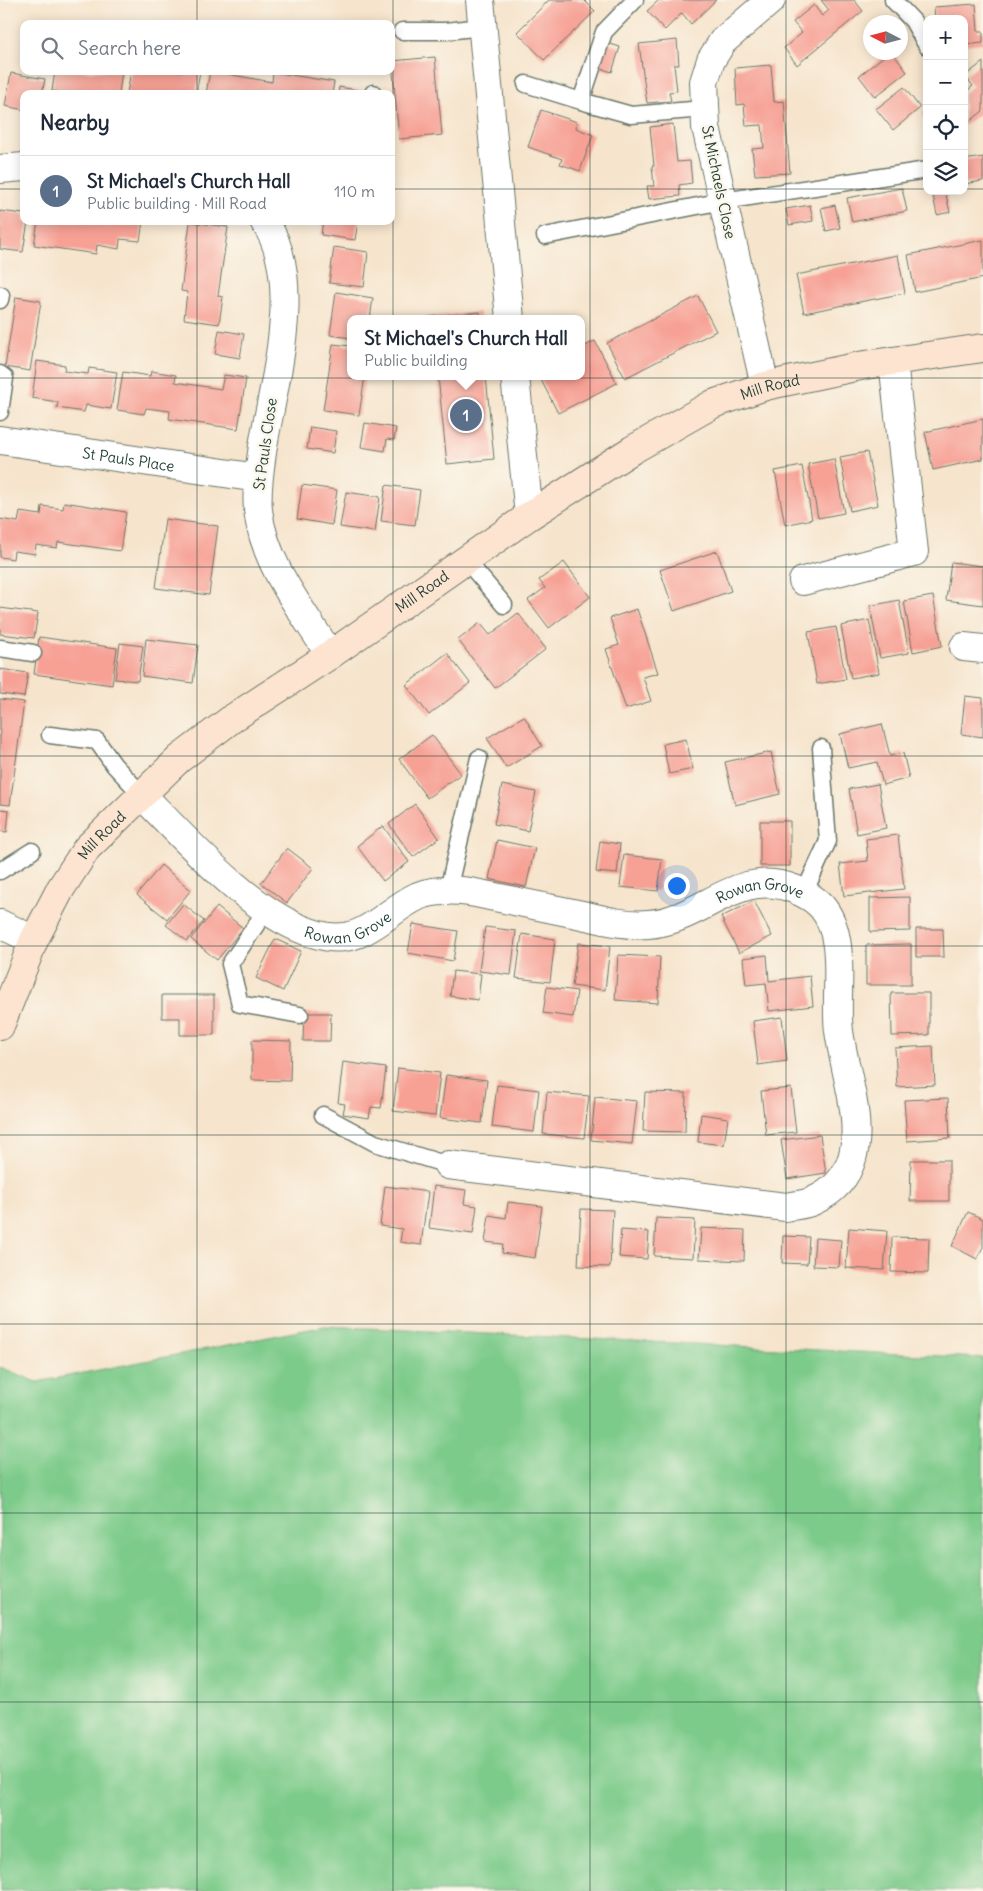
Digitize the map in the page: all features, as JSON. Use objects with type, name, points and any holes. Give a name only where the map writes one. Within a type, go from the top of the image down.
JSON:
[{"type":"street","points":[[480,0],[510,315]]},
{"type":"street","name":"St Michaels Close","points":[[762,3],[723,41],[711,60],[704,82],[704,109],[765,386]]},
{"type":"street","points":[[0,169],[20,167]]},
{"type":"street","name":"St Pauls Close","points":[[267,225],[273,234],[284,277],[285,315],[258,478],[258,510],[267,548],[283,581],[330,654]]},
{"type":"street","name":"Mill Road","points":[[0,1026],[34,940],[61,888],[87,848],[179,759],[225,724],[330,654],[529,516],[632,450],[713,404],[765,386],[893,361],[983,348]]},
{"type":"street","points":[[803,581],[914,552],[893,361]]},
{"type":"street","points":[[515,380],[529,516]]},
{"type":"street","name":"St Pauls Place","points":[[0,440],[258,478]]},
{"type":"street","name":"Rowan Grove","points":[[142,795],[200,854],[266,910],[297,928],[319,936],[340,938],[360,934],[421,895],[448,890],[477,894],[620,923],[649,924],[676,919],[737,888],[759,882],[779,883],[804,893],[822,907],[833,927],[838,954],[836,994],[839,1032],[856,1118],[857,1144],[850,1166],[836,1185],[812,1202],[786,1207],[448,1166]]},
{"type":"street","points":[[0,924],[34,940]]},
{"type":"lane","points":[[581,101],[604,32],[635,0]]},
{"type":"lane","points":[[893,0],[913,21],[923,39]]},
{"type":"lane","points":[[402,31],[446,31],[482,27]]},
{"type":"lane","points":[[526,84],[631,115],[704,109]]},
{"type":"lane","points":[[545,236],[723,202],[923,171]]},
{"type":"lane","points":[[0,374],[5,378],[0,412]]},
{"type":"lane","points":[[466,560],[504,605]]},
{"type":"lane","points":[[0,648],[33,653]]},
{"type":"lane","points":[[50,735],[97,741],[114,766],[142,795]]},
{"type":"lane","points":[[804,893],[828,841],[821,748]]},
{"type":"lane","points":[[448,890],[479,758]]},
{"type":"lane","points":[[0,871],[32,852]]},
{"type":"lane","points":[[266,910],[230,964],[240,1004],[300,1015]]},
{"type":"lane","points":[[323,1115],[375,1143],[448,1166]]},
{"type":"green space","points":[[325,1326],[983,1358],[983,1891],[0,1891],[0,1367],[37,1382]]},
{"type":"building","points":[[549,0],[584,0],[595,11],[544,60],[517,32]]},
{"type":"building","points":[[659,0],[716,0],[691,24],[682,13],[665,30],[647,11]]},
{"type":"building","points":[[821,0],[854,0],[863,11],[797,65],[784,48],[802,33],[793,22],[814,5],[822,16],[829,10]]},
{"type":"building","points":[[976,4],[978,31],[983,31],[983,43],[968,45],[968,15],[935,15],[934,7]]},
{"type":"building","points":[[677,40],[679,65],[674,65],[677,91],[669,92],[671,101],[647,103],[639,44]]},
{"type":"building","points":[[607,43],[620,47],[612,72],[599,68]]},
{"type":"building","points":[[435,57],[442,135],[399,139],[393,75],[395,75],[395,61]]},
{"type":"building","points":[[879,60],[898,60],[907,72],[875,97],[859,76]]},
{"type":"building","points":[[983,62],[983,111],[968,123],[968,90],[973,86],[968,80],[968,74]]},
{"type":"building","points":[[771,65],[774,102],[784,101],[790,173],[755,175],[752,149],[764,148],[762,125],[746,126],[744,104],[737,105],[735,68]]},
{"type":"building","points":[[11,73],[45,79],[43,90],[20,90],[20,109],[5,106]]},
{"type":"building","points":[[54,75],[121,75],[120,90],[52,90]]},
{"type":"building","points":[[130,75],[199,75],[197,90],[128,90]]},
{"type":"building","points":[[209,75],[233,75],[272,82],[273,75],[291,75],[334,82],[333,90],[207,90]]},
{"type":"building","points":[[339,87],[357,90],[339,90]]},
{"type":"building","points":[[904,87],[920,108],[893,130],[876,109]]},
{"type":"building","points":[[541,110],[577,122],[576,128],[593,135],[580,171],[560,164],[562,159],[528,147]]},
{"type":"building","points":[[673,124],[677,162],[690,161],[692,183],[679,185],[680,196],[649,199],[647,186],[654,186],[650,127]]},
{"type":"building","points":[[983,157],[983,181],[968,183],[968,159]]},
{"type":"building","points":[[902,188],[907,211],[852,222],[847,198]]},
{"type":"building","points":[[933,195],[946,195],[950,212],[937,215]]},
{"type":"building","points":[[810,205],[813,221],[789,225],[786,209]]},
{"type":"building","points":[[835,205],[840,228],[826,231],[821,208]]},
{"type":"building","points":[[0,211],[20,214],[20,225],[27,225],[23,252],[0,249]]},
{"type":"building","points":[[37,225],[142,225],[140,241],[120,239],[119,249],[97,245],[96,254],[34,245]]},
{"type":"building","points":[[190,225],[228,227],[218,296],[223,297],[219,324],[184,319],[187,292],[181,291]]},
{"type":"building","points":[[322,225],[357,225],[355,240],[321,235]]},
{"type":"building","points":[[983,240],[983,278],[915,292],[908,255]]},
{"type":"building","points":[[334,247],[368,252],[364,287],[329,283]]},
{"type":"building","points":[[898,255],[905,293],[804,313],[796,275]]},
{"type":"building","points":[[336,292],[373,298],[371,315],[347,315],[347,337],[330,335]]},
{"type":"building","points":[[698,296],[716,331],[625,378],[607,343]]},
{"type":"building","points":[[16,297],[41,301],[30,371],[5,367]]},
{"type":"building","points":[[480,312],[480,315],[449,315]]},
{"type":"building","points":[[219,330],[244,334],[240,358],[215,354]]},
{"type":"building","points":[[595,341],[617,383],[558,413],[541,380],[585,380],[585,346]]},
{"type":"building","points":[[333,344],[347,346],[347,380],[364,380],[359,415],[323,410]]},
{"type":"building","points":[[37,361],[65,365],[64,371],[88,374],[89,368],[117,372],[111,409],[86,405],[84,412],[57,408],[58,402],[32,398]]},
{"type":"building","points":[[151,371],[176,375],[175,382],[221,389],[224,375],[246,378],[238,429],[169,419],[170,411],[146,408],[144,414],[117,410],[123,372],[150,376]]},
{"type":"building","points":[[438,380],[486,380],[494,459],[447,464]]},
{"type":"building","points":[[983,419],[983,459],[933,470],[925,432]]},
{"type":"building","points":[[365,423],[396,428],[394,440],[387,439],[385,451],[361,447]]},
{"type":"building","points":[[310,427],[336,431],[333,453],[307,449]]},
{"type":"building","points":[[867,452],[878,505],[850,511],[840,457]]},
{"type":"building","points":[[834,459],[844,513],[818,518],[808,464]]},
{"type":"building","points":[[802,466],[812,519],[785,525],[775,471]]},
{"type":"building","points":[[302,485],[337,490],[332,525],[297,519]]},
{"type":"building","points":[[386,485],[420,490],[415,525],[381,521]]},
{"type":"building","points":[[346,492],[380,497],[375,532],[340,527]]},
{"type":"building","points":[[64,502],[126,512],[120,551],[58,542],[57,548],[36,545],[35,554],[14,551],[13,559],[0,557],[0,519],[18,522],[20,512],[41,515],[42,506],[63,509]]},
{"type":"building","points":[[165,519],[218,526],[209,595],[156,588]]},
{"type":"building","points":[[717,551],[731,591],[674,611],[660,570]]},
{"type":"building","points":[[564,562],[590,597],[549,628],[528,600],[545,588],[539,580]]},
{"type":"building","points":[[951,562],[983,566],[983,605],[946,600]]},
{"type":"building","points":[[933,596],[942,646],[913,652],[904,601]]},
{"type":"building","points":[[899,600],[909,653],[880,658],[870,606]]},
{"type":"building","points":[[0,608],[38,613],[34,638],[0,634]]},
{"type":"building","points":[[637,609],[658,673],[643,677],[651,701],[626,709],[606,649],[619,645],[610,618]]},
{"type":"building","points":[[518,613],[546,649],[495,688],[458,640],[480,623],[490,635]]},
{"type":"building","points":[[869,620],[879,673],[851,678],[841,626]]},
{"type":"building","points":[[836,627],[846,679],[817,684],[808,632]]},
{"type":"building","points":[[39,637],[117,648],[112,685],[34,674]]},
{"type":"building","points":[[146,639],[198,645],[193,683],[142,676]]},
{"type":"building","points":[[120,643],[143,646],[138,681],[115,679]]},
{"type":"building","points":[[447,653],[470,683],[429,715],[406,685]]},
{"type":"building","points":[[0,669],[28,673],[24,697],[0,694]]},
{"type":"building","points":[[965,696],[983,698],[983,737],[961,734]]},
{"type":"building","points":[[0,699],[24,702],[10,805],[0,804]]},
{"type":"building","points":[[524,716],[542,746],[506,768],[487,738]]},
{"type":"building","points":[[882,724],[890,756],[903,753],[909,778],[883,785],[877,762],[848,768],[840,734]]},
{"type":"building","points":[[432,735],[461,774],[427,798],[399,759]]},
{"type":"building","points":[[686,739],[693,769],[669,774],[663,744]]},
{"type":"building","points":[[771,752],[780,794],[735,805],[725,762]]},
{"type":"building","points":[[878,784],[886,828],[857,834],[849,789]]},
{"type":"building","points":[[502,785],[536,792],[528,831],[494,824]]},
{"type":"building","points":[[415,804],[439,838],[413,857],[389,824]]},
{"type":"building","points":[[0,809],[9,810],[7,832],[0,831]]},
{"type":"building","points":[[760,821],[790,821],[790,866],[760,866]]},
{"type":"building","points":[[383,826],[409,862],[383,881],[357,846]]},
{"type":"building","points":[[898,835],[904,889],[844,896],[840,864],[868,861],[866,839]]},
{"type":"building","points":[[497,840],[535,848],[526,887],[489,879]]},
{"type":"building","points":[[600,841],[620,844],[617,874],[596,872]]},
{"type":"building","points":[[287,848],[313,868],[287,903],[261,883]]},
{"type":"building","points":[[624,855],[662,859],[658,891],[620,887]]},
{"type":"building","points":[[161,865],[191,890],[167,919],[137,895]]},
{"type":"building","points":[[910,897],[910,931],[870,932],[870,898]]},
{"type":"building","points":[[754,901],[772,936],[739,953],[721,917]]},
{"type":"building","points":[[183,904],[204,921],[187,941],[166,925]]},
{"type":"building","points":[[217,907],[243,928],[217,960],[191,939]]},
{"type":"building","points":[[413,924],[458,931],[453,961],[408,953]]},
{"type":"building","points":[[485,927],[516,931],[511,975],[479,971]]},
{"type":"building","points":[[916,929],[943,929],[944,957],[916,957]]},
{"type":"building","points":[[522,934],[555,939],[550,982],[516,978]]},
{"type":"building","points":[[275,939],[301,951],[283,991],[256,978]]},
{"type":"building","points":[[578,943],[610,946],[605,990],[572,986]]},
{"type":"building","points":[[911,944],[911,985],[866,985],[866,945]]},
{"type":"building","points":[[618,955],[660,957],[658,1003],[615,1000]]},
{"type":"building","points":[[767,955],[769,981],[810,976],[813,1006],[769,1011],[766,983],[746,985],[743,958]]},
{"type":"building","points":[[453,971],[481,974],[478,1000],[450,996]]},
{"type":"building","points":[[547,987],[577,991],[573,1017],[543,1013]]},
{"type":"building","points":[[891,993],[929,993],[929,1035],[892,1036]]},
{"type":"building","points":[[162,995],[214,995],[214,1035],[180,1035],[180,1018],[162,1018]]},
{"type":"building","points":[[304,1013],[331,1013],[330,1041],[303,1041]]},
{"type":"building","points":[[782,1017],[787,1061],[758,1065],[753,1021]]},
{"type":"building","points":[[252,1040],[291,1041],[290,1081],[252,1080]]},
{"type":"building","points":[[933,1046],[935,1085],[897,1087],[895,1048]]},
{"type":"building","points":[[343,1062],[386,1068],[381,1108],[371,1107],[369,1118],[343,1114],[345,1104],[338,1103]]},
{"type":"building","points":[[398,1068],[440,1073],[435,1116],[393,1111]]},
{"type":"building","points":[[446,1075],[487,1080],[482,1123],[440,1118]]},
{"type":"building","points":[[497,1085],[539,1090],[534,1132],[492,1127]]},
{"type":"building","points":[[791,1088],[796,1132],[766,1135],[761,1091]]},
{"type":"building","points":[[547,1092],[589,1096],[584,1138],[543,1134]]},
{"type":"building","points":[[645,1092],[686,1093],[685,1132],[643,1131]]},
{"type":"building","points":[[595,1097],[637,1101],[632,1144],[591,1140]]},
{"type":"building","points":[[948,1098],[950,1138],[907,1141],[904,1100]]},
{"type":"building","points":[[701,1114],[728,1118],[724,1145],[698,1142]]},
{"type":"building","points":[[820,1135],[826,1173],[787,1179],[781,1140]]},
{"type":"building","points":[[911,1160],[949,1160],[949,1201],[910,1201]]},
{"type":"building","points":[[385,1186],[428,1192],[421,1245],[400,1242],[402,1229],[380,1226]]},
{"type":"building","points":[[434,1186],[466,1190],[464,1204],[477,1206],[473,1234],[429,1228]]},
{"type":"building","points":[[508,1202],[542,1206],[535,1258],[502,1253],[503,1244],[485,1242],[489,1215],[506,1218]]},
{"type":"building","points":[[581,1209],[613,1210],[610,1267],[578,1266]]},
{"type":"building","points":[[968,1212],[983,1219],[983,1247],[977,1259],[952,1246]]},
{"type":"building","points":[[656,1218],[695,1220],[693,1258],[654,1256]]},
{"type":"building","points":[[701,1228],[745,1230],[744,1261],[699,1259]]},
{"type":"building","points":[[849,1228],[887,1231],[884,1270],[846,1268]]},
{"type":"building","points":[[621,1230],[649,1232],[647,1259],[619,1257]]},
{"type":"building","points":[[783,1236],[809,1237],[807,1264],[782,1263]]},
{"type":"building","points":[[892,1237],[929,1238],[928,1273],[891,1272]]},
{"type":"building","points":[[815,1238],[841,1240],[839,1267],[813,1266]]},
{"type":"place","name":"St Michael's Church Hall","points":[[466,415]]}]
